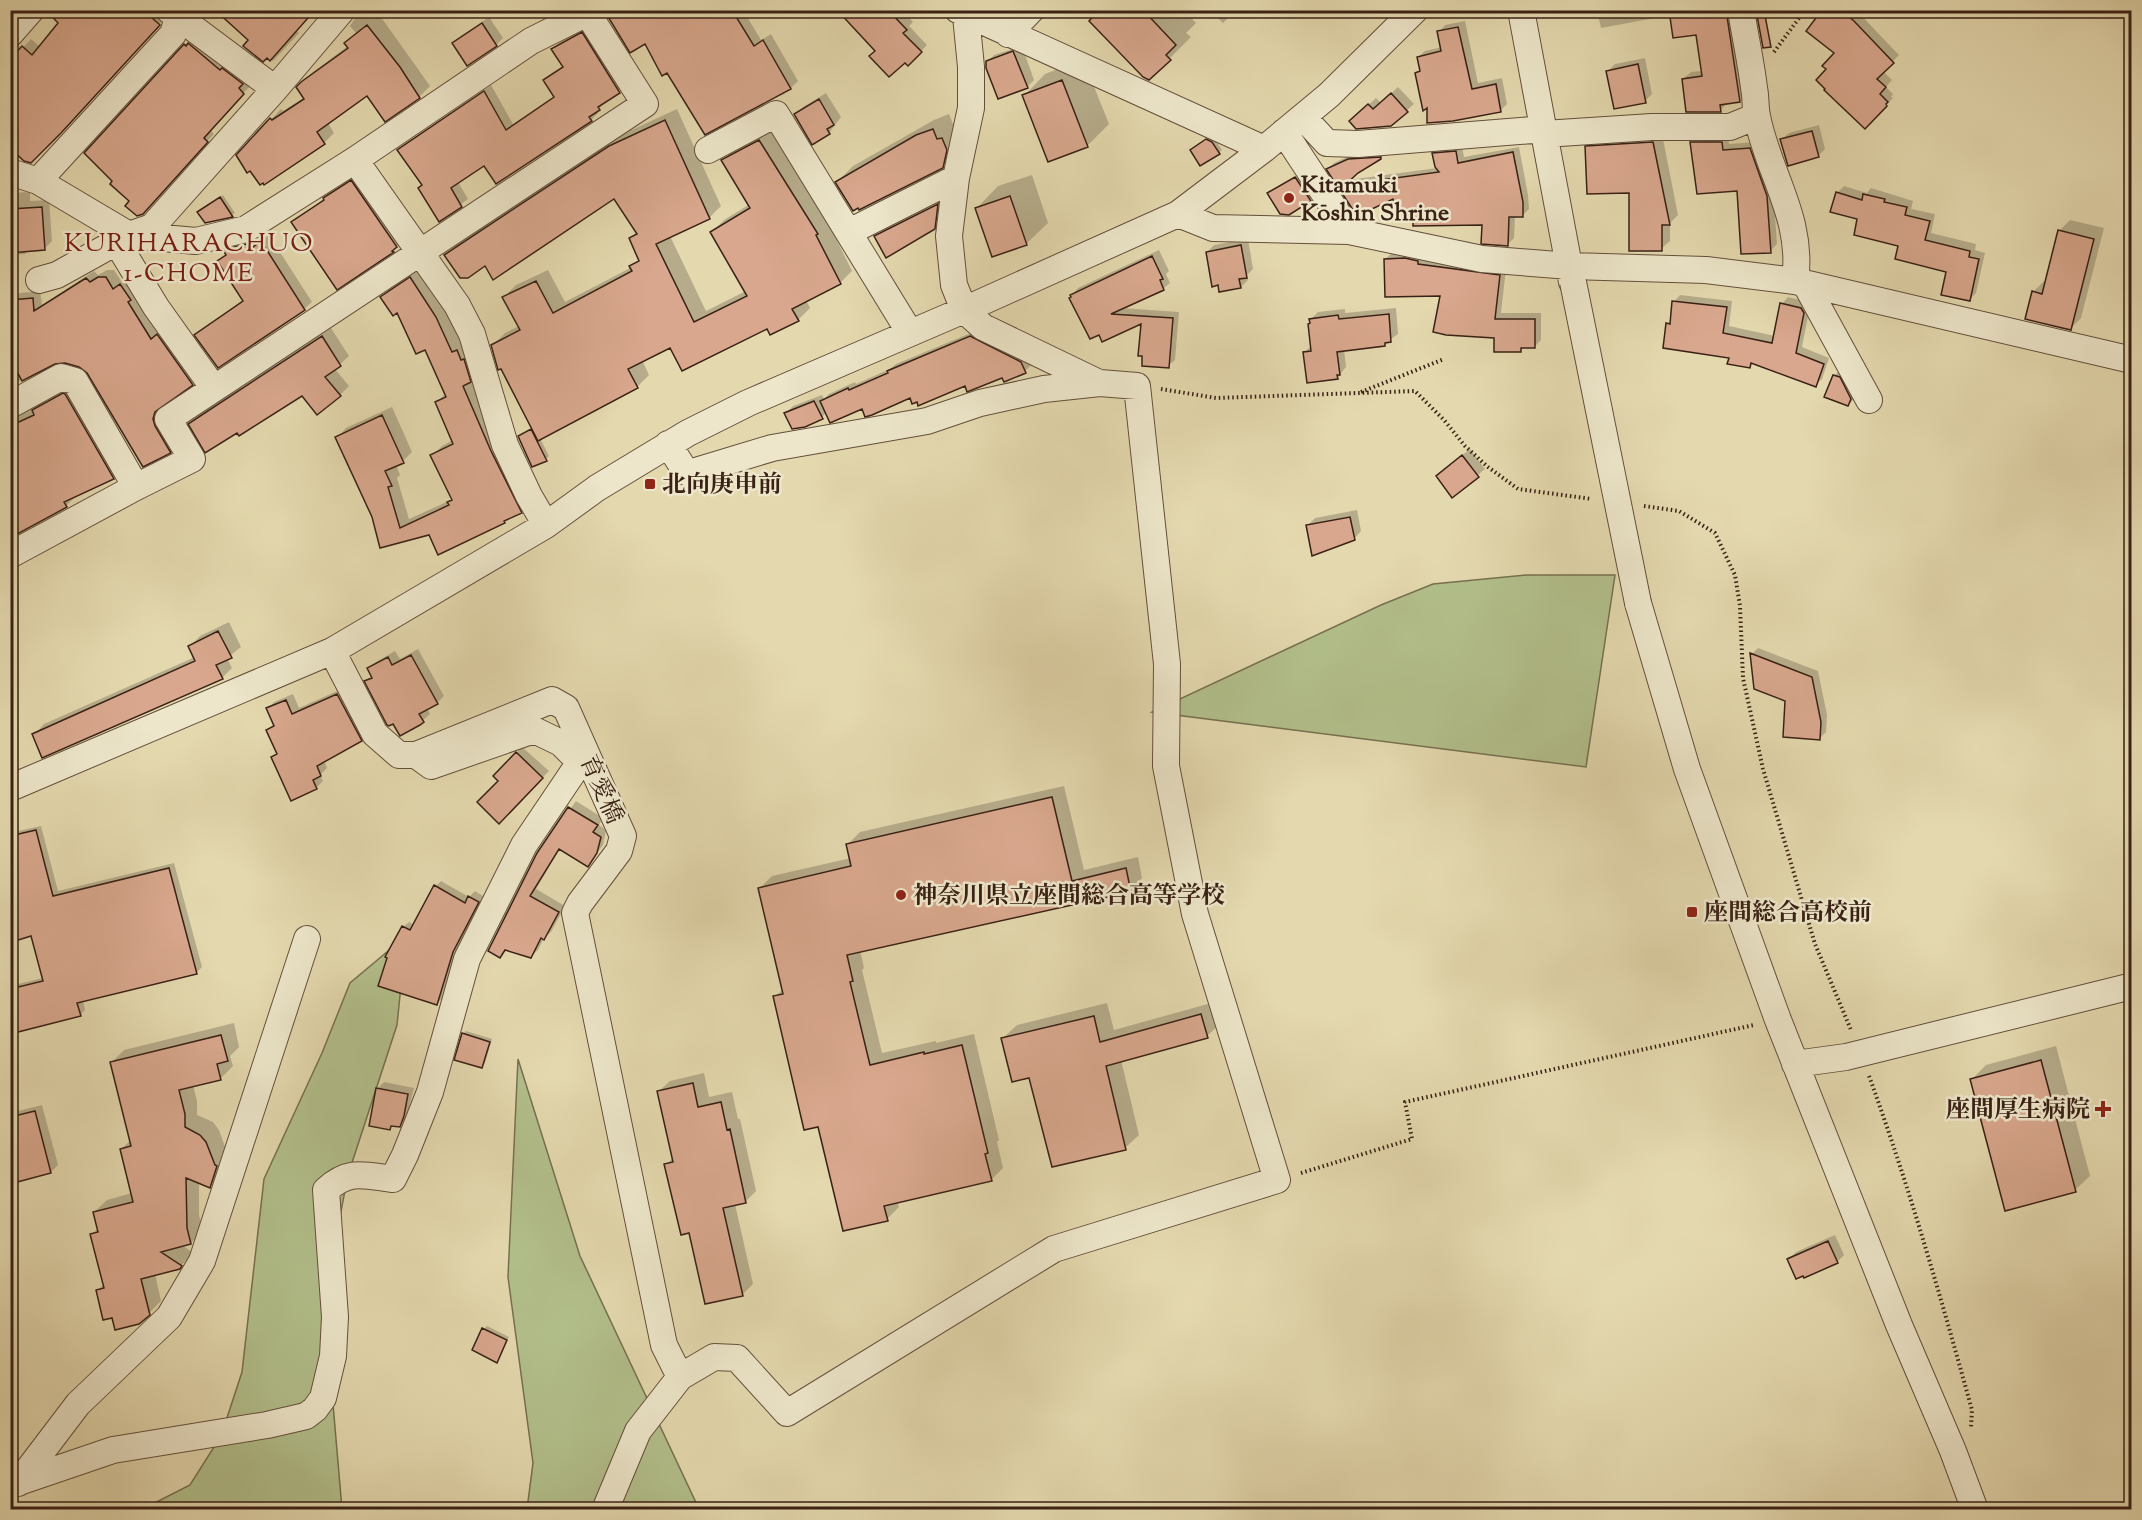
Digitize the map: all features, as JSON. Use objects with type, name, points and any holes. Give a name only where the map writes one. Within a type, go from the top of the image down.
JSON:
[{"type":"street","points":[[10,33],[31,10]]},
{"type":"street","points":[[39,280],[57,275],[122,238],[152,227],[342,10]]},
{"type":"street","points":[[1008,34],[1031,10]]},
{"type":"street","points":[[10,788],[332,651],[546,525],[597,488],[668,444],[748,403],[1178,214],[1264,149],[1329,94],[1415,10]]},
{"type":"street","points":[[1521,10],[1571,274],[1638,603],[1687,769],[1778,1020],[1975,1509]]},
{"type":"street","points":[[1741,10],[1757,116],[1788,206],[1800,282],[1869,400]]},
{"type":"street","points":[[10,555],[192,459],[168,419],[213,387],[645,104],[590,12],[531,41],[355,160],[246,229],[196,241],[122,238]]},
{"type":"street","points":[[38,181],[173,33],[177,13],[275,89]]},
{"type":"street","points":[[962,13],[1264,149]]},
{"type":"street","points":[[962,13],[971,67],[971,108],[956,178],[950,236],[954,285],[964,310],[982,327],[1100,383]]},
{"type":"street","points":[[708,150],[776,114],[910,333]]},
{"type":"street","points":[[1293,124],[1327,143],[1358,144],[1544,131],[1730,127],[1757,116]]},
{"type":"street","points":[[1293,124],[1349,231]]},
{"type":"street","points":[[355,160],[457,305],[472,334],[505,445],[529,496],[546,525]]},
{"type":"street","points":[[10,172],[38,181],[122,238],[156,307],[213,387]]},
{"type":"street","points":[[849,231],[956,178]]},
{"type":"street","points":[[1178,214],[1213,228],[1349,231],[1482,259],[1571,274],[1706,270],[1800,282],[2132,360]]},
{"type":"street","points":[[10,405],[61,377],[75,381],[136,487]]},
{"type":"street","points":[[605,1509],[638,1431],[680,1377],[714,1356],[736,1358],[787,1413],[1054,1249],[1276,1180],[1195,914],[1166,766],[1167,664],[1137,386],[1100,383],[1044,389],[980,403],[927,421],[772,448],[696,471],[686,471],[668,444]]},
{"type":"street","points":[[15,1488],[113,1450],[267,1425],[306,1416],[315,1409],[323,1398],[333,1356],[335,1317],[326,1190],[339,1178],[361,1175],[393,1179],[430,1092],[467,959],[524,845],[578,765],[578,760],[561,743],[534,730],[431,766],[423,752],[399,755],[375,734],[332,651]]},
{"type":"street","name":"育愛橋","points":[[423,752],[552,700],[566,708],[623,836],[619,851],[575,913],[664,1345],[680,1377]]},
{"type":"street","points":[[15,1488],[78,1404],[169,1317],[202,1261],[307,939]]},
{"type":"street","points":[[1796,1064],[1846,1057],[2132,986]]},
{"type":"path","points":[[1774,53],[1805,10]]},
{"type":"path","points":[[1358,393],[1444,359]]},
{"type":"path","points":[[1137,386],[1216,398],[1415,391],[1444,420],[1465,446],[1488,467],[1518,489],[1599,500]]},
{"type":"path","points":[[1633,505],[1679,511],[1715,533],[1735,575],[1740,606],[1743,678],[1763,769],[1815,944],[1860,1053],[1899,1158],[1972,1410],[1971,1433],[1953,1451]]},
{"type":"path","points":[[1276,1180],[1412,1139],[1405,1102],[1778,1020]]},
{"type":"green space","points":[[1527,575],[1615,575],[1586,767],[1152,712],[1381,605],[1433,584]]},
{"type":"green space","points":[[406,936],[397,1025],[348,1175],[324,1299],[342,1509],[141,1510],[190,1485],[221,1436],[242,1372],[264,1179],[322,1053],[350,983]]},
{"type":"green space","points":[[518,1059],[580,1256],[699,1509],[527,1509],[533,1463],[508,1277]]},
{"type":"building","points":[[46,10],[143,10],[160,25],[31,163],[24,161],[10,148],[10,59],[22,46],[32,55],[58,23]]},
{"type":"building","points":[[215,10],[315,10],[270,61],[267,58],[263,62],[243,46],[248,40]]},
{"type":"building","points":[[611,10],[732,10],[754,46],[763,40],[791,89],[705,135],[667,73],[662,76],[645,44],[630,53],[607,15]]},
{"type":"building","points":[[837,10],[888,10],[907,30],[903,33],[922,52],[908,66],[905,63],[889,77],[869,56],[875,51]]},
{"type":"building","points":[[1099,10],[1143,10],[1176,45],[1166,55],[1171,60],[1149,80],[1143,77],[1089,21]]},
{"type":"building","points":[[1669,10],[1726,10],[1740,102],[1720,105],[1721,112],[1686,112],[1682,79],[1702,76],[1696,35],[1673,38]]},
{"type":"building","points":[[1756,10],[1764,10],[1771,47],[1763,48]]},
{"type":"building","points":[[1822,10],[1841,10],[1894,63],[1877,79],[1886,87],[1880,94],[1888,102],[1887,106],[1865,129],[1816,80],[1826,69],[1822,66],[1834,53],[1806,31]]},
{"type":"building","points":[[482,23],[497,46],[467,66],[452,43]]},
{"type":"building","points":[[367,25],[400,67],[420,98],[385,122],[367,96],[317,132],[325,144],[264,185],[263,183],[260,185],[250,171],[247,173],[236,155],[270,118],[272,120],[304,99],[296,87],[348,48],[344,43]]},
{"type":"building","points":[[1458,27],[1472,89],[1496,84],[1501,112],[1453,121],[1427,123],[1427,108],[1423,111],[1415,73],[1420,71],[1417,57],[1441,51],[1437,31]]},
{"type":"building","points":[[582,32],[620,93],[598,107],[600,110],[589,117],[592,121],[496,184],[484,166],[451,188],[462,207],[439,222],[418,188],[422,185],[397,150],[484,91],[506,130],[554,97],[543,80],[563,67],[551,49]]},
{"type":"building","points":[[188,43],[220,70],[222,68],[243,84],[239,88],[244,94],[204,138],[208,142],[143,214],[137,216],[125,206],[129,201],[110,184],[112,181],[84,153],[184,44],[186,46]]},
{"type":"building","points":[[1013,51],[1028,88],[998,99],[986,68],[986,61]]},
{"type":"building","points":[[1638,64],[1646,103],[1614,109],[1606,71]]},
{"type":"building","points":[[1062,80],[1088,147],[1048,162],[1022,95]]},
{"type":"building","points":[[1391,93],[1408,112],[1391,126],[1356,129],[1349,121],[1368,104],[1373,109]]},
{"type":"building","points":[[819,99],[834,125],[827,129],[830,134],[812,145],[794,114]]},
{"type":"building","points":[[665,120],[710,219],[656,244],[694,322],[747,296],[710,232],[750,208],[721,160],[759,140],[818,234],[816,235],[841,284],[792,309],[799,321],[770,335],[767,329],[682,371],[670,348],[628,369],[638,388],[538,441],[501,369],[498,370],[491,345],[520,330],[502,297],[536,281],[553,313],[632,271],[629,266],[639,261],[629,238],[637,234],[614,199],[493,280],[485,266],[468,278],[460,278],[444,255],[609,146]]},
{"type":"building","points":[[933,129],[937,139],[942,138],[947,150],[943,168],[853,211],[835,182],[916,135]]},
{"type":"building","points":[[1812,131],[1819,157],[1788,166],[1780,139]]},
{"type":"building","points":[[1206,139],[1212,142],[1220,154],[1200,166],[1190,150]]},
{"type":"building","points":[[1653,142],[1670,225],[1662,225],[1662,251],[1629,251],[1629,193],[1587,194],[1585,146]]},
{"type":"building","points":[[1690,142],[1722,142],[1723,150],[1750,148],[1767,196],[1771,253],[1741,254],[1737,191],[1697,194]]},
{"type":"building","points":[[1456,151],[1458,163],[1513,152],[1523,202],[1523,217],[1509,217],[1508,246],[1481,244],[1482,225],[1413,226],[1413,214],[1396,217],[1393,199],[1357,216],[1326,169],[1348,159],[1381,157],[1345,185],[1439,172],[1435,167],[1432,153]]},
{"type":"building","name":"Kitamuki Kōshin Shrine","points":[[1295,177],[1311,201],[1289,215],[1280,214],[1267,193]]},
{"type":"building","points":[[351,180],[397,247],[392,251],[394,252],[337,290],[291,222]]},
{"type":"building","points":[[1836,192],[1862,200],[1863,194],[1907,207],[1905,215],[1930,221],[1925,240],[1970,251],[1969,257],[1979,259],[1970,301],[1941,295],[1946,272],[1895,259],[1898,246],[1854,235],[1857,219],[1830,212]]},
{"type":"building","points":[[1010,196],[1027,245],[992,257],[975,208]]},
{"type":"building","points":[[220,197],[233,217],[205,223],[197,212]]},
{"type":"building","points":[[938,204],[935,229],[886,258],[874,236]]},
{"type":"building","points":[[42,207],[45,250],[10,253],[10,209]]},
{"type":"building","points":[[2058,230],[2094,239],[2071,330],[2025,319],[2032,291],[2042,294]]},
{"type":"building","points":[[261,241],[305,310],[218,368],[194,335],[243,301],[217,261],[226,255],[223,250],[251,243],[253,247]]},
{"type":"building","points":[[1241,245],[1247,278],[1239,279],[1241,288],[1219,292],[1218,285],[1212,287],[1206,252]]},
{"type":"building","points":[[1152,256],[1163,279],[1160,280],[1164,290],[1111,314],[1173,318],[1169,368],[1142,366],[1142,356],[1138,356],[1141,324],[1102,342],[1099,335],[1090,339],[1069,298],[1070,295]]},
{"type":"building","points":[[1405,258],[1418,261],[1418,264],[1500,275],[1495,319],[1535,319],[1535,348],[1521,348],[1521,352],[1494,352],[1494,338],[1433,332],[1440,296],[1385,297],[1384,259]]},
{"type":"building","points":[[98,277],[106,277],[113,289],[120,284],[131,300],[128,302],[151,339],[157,334],[193,385],[155,412],[153,419],[155,426],[171,453],[143,467],[87,373],[79,367],[65,363],[55,364],[22,381],[10,358],[10,300],[33,298],[34,311],[86,278],[90,282]]},
{"type":"building","points":[[410,277],[436,317],[452,352],[457,350],[461,360],[464,359],[471,382],[463,386],[491,451],[522,513],[438,555],[429,535],[380,548],[372,517],[335,437],[382,415],[404,463],[385,471],[392,486],[388,487],[400,528],[449,505],[447,502],[452,500],[430,455],[453,444],[435,402],[446,397],[425,350],[416,354],[397,313],[393,316],[380,297]]},
{"type":"building","points":[[1672,301],[1727,307],[1723,333],[1772,343],[1780,303],[1801,308],[1804,313],[1796,353],[1824,364],[1816,387],[1751,363],[1750,368],[1727,364],[1729,358],[1663,348],[1666,323],[1670,324]]},
{"type":"building","points":[[1389,314],[1391,342],[1385,343],[1385,346],[1337,352],[1340,375],[1337,375],[1338,379],[1307,383],[1303,352],[1311,351],[1309,319],[1338,315],[1339,319]]},
{"type":"building","points":[[322,336],[341,366],[325,377],[341,396],[317,415],[302,396],[239,436],[237,433],[205,453],[188,424]]},
{"type":"building","points":[[970,336],[1021,362],[1026,373],[1004,382],[1002,378],[967,392],[965,386],[918,406],[917,402],[912,404],[910,398],[865,417],[862,409],[830,423],[820,401]]},
{"type":"building","points":[[1833,375],[1840,377],[1851,399],[1848,406],[1824,397]]},
{"type":"building","points":[[63,393],[114,479],[64,502],[67,507],[10,538],[10,426],[34,415],[32,410]]},
{"type":"building","points":[[814,401],[823,419],[805,427],[792,429],[784,413]]},
{"type":"building","points":[[531,429],[547,461],[532,467],[518,436]]},
{"type":"building","points":[[1462,455],[1479,477],[1452,498],[1436,476]]},
{"type":"building","points":[[1350,517],[1355,540],[1312,556],[1306,525]]},
{"type":"building","points":[[218,631],[232,658],[216,665],[223,679],[42,758],[32,734],[195,661],[188,646]]},
{"type":"building","points":[[1750,653],[1812,677],[1821,722],[1820,740],[1783,737],[1785,701],[1754,689]]},
{"type":"building","points":[[411,655],[438,704],[419,714],[424,722],[400,736],[393,724],[387,725],[364,681],[372,678],[367,668],[388,657],[392,665]]},
{"type":"building","points":[[337,694],[362,741],[317,766],[321,776],[313,780],[317,789],[291,801],[271,757],[277,754],[266,730],[274,726],[266,708],[286,700],[292,714]]},
{"type":"building","points":[[516,752],[543,778],[499,824],[477,802],[498,781],[493,776]]},
{"type":"building","points":[[1052,797],[1072,881],[1126,868],[1131,892],[847,955],[853,981],[850,982],[870,1065],[962,1045],[988,1153],[985,1154],[992,1181],[884,1206],[888,1221],[843,1231],[818,1127],[804,1130],[773,996],[783,994],[758,888],[851,866],[846,844]]},
{"type":"building","points":[[568,807],[598,825],[593,832],[601,837],[597,853],[588,867],[559,849],[530,896],[559,912],[544,940],[541,938],[531,958],[505,950],[500,958],[488,951],[537,853]]},
{"type":"building","points":[[36,830],[53,896],[169,868],[197,974],[77,1003],[81,1016],[14,1033],[10,1018],[10,989],[43,981],[31,936],[15,941],[10,924],[10,836]]},
{"type":"building","points":[[434,885],[465,903],[468,896],[479,902],[453,952],[437,1005],[378,986],[387,958],[385,957],[402,926],[410,930]]},
{"type":"building","points":[[1201,1014],[1208,1038],[1106,1066],[1126,1150],[1052,1167],[1029,1078],[1012,1082],[1001,1038],[1094,1016],[1100,1042]]},
{"type":"building","points":[[462,1033],[490,1042],[482,1068],[454,1060]]},
{"type":"building","points":[[221,1035],[228,1061],[217,1064],[221,1080],[179,1090],[185,1114],[185,1127],[200,1135],[206,1142],[217,1166],[210,1188],[186,1178],[187,1228],[191,1244],[161,1252],[182,1266],[180,1269],[141,1279],[150,1315],[139,1324],[115,1330],[112,1318],[103,1320],[96,1290],[104,1288],[90,1234],[98,1232],[93,1212],[133,1202],[120,1149],[131,1146],[110,1062]]},
{"type":"building","points":[[2041,1060],[2076,1192],[2005,1211],[1970,1079]]},
{"type":"building","points":[[693,1083],[698,1107],[721,1102],[727,1130],[730,1129],[746,1203],[723,1208],[743,1296],[705,1304],[689,1233],[681,1235],[664,1164],[673,1162],[657,1091]]},
{"type":"building","points":[[376,1088],[408,1094],[400,1127],[391,1126],[390,1130],[369,1126]]},
{"type":"building","points":[[35,1111],[51,1173],[10,1184],[10,1117]]},
{"type":"building","points":[[1828,1241],[1838,1263],[1804,1278],[1803,1276],[1796,1279],[1787,1259]]},
{"type":"building","points":[[482,1328],[507,1340],[497,1363],[472,1350]]},
{"type":"place","name":"Kitamuki Kōshin Shrine","points":[[1289,198]]},
{"type":"place","name":"北向庚申前","points":[[650,484]]},
{"type":"place","name":"神奈川県立座間総合高等学校","points":[[901,895]]},
{"type":"place","name":"座間総合高校前","points":[[1692,912]]},
{"type":"place","name":"座間厚生病院","points":[[2103,1109]]},
{"type":"district","name":"KURIHARACHUO 1-CHOME","points":[[189,257]]}]
